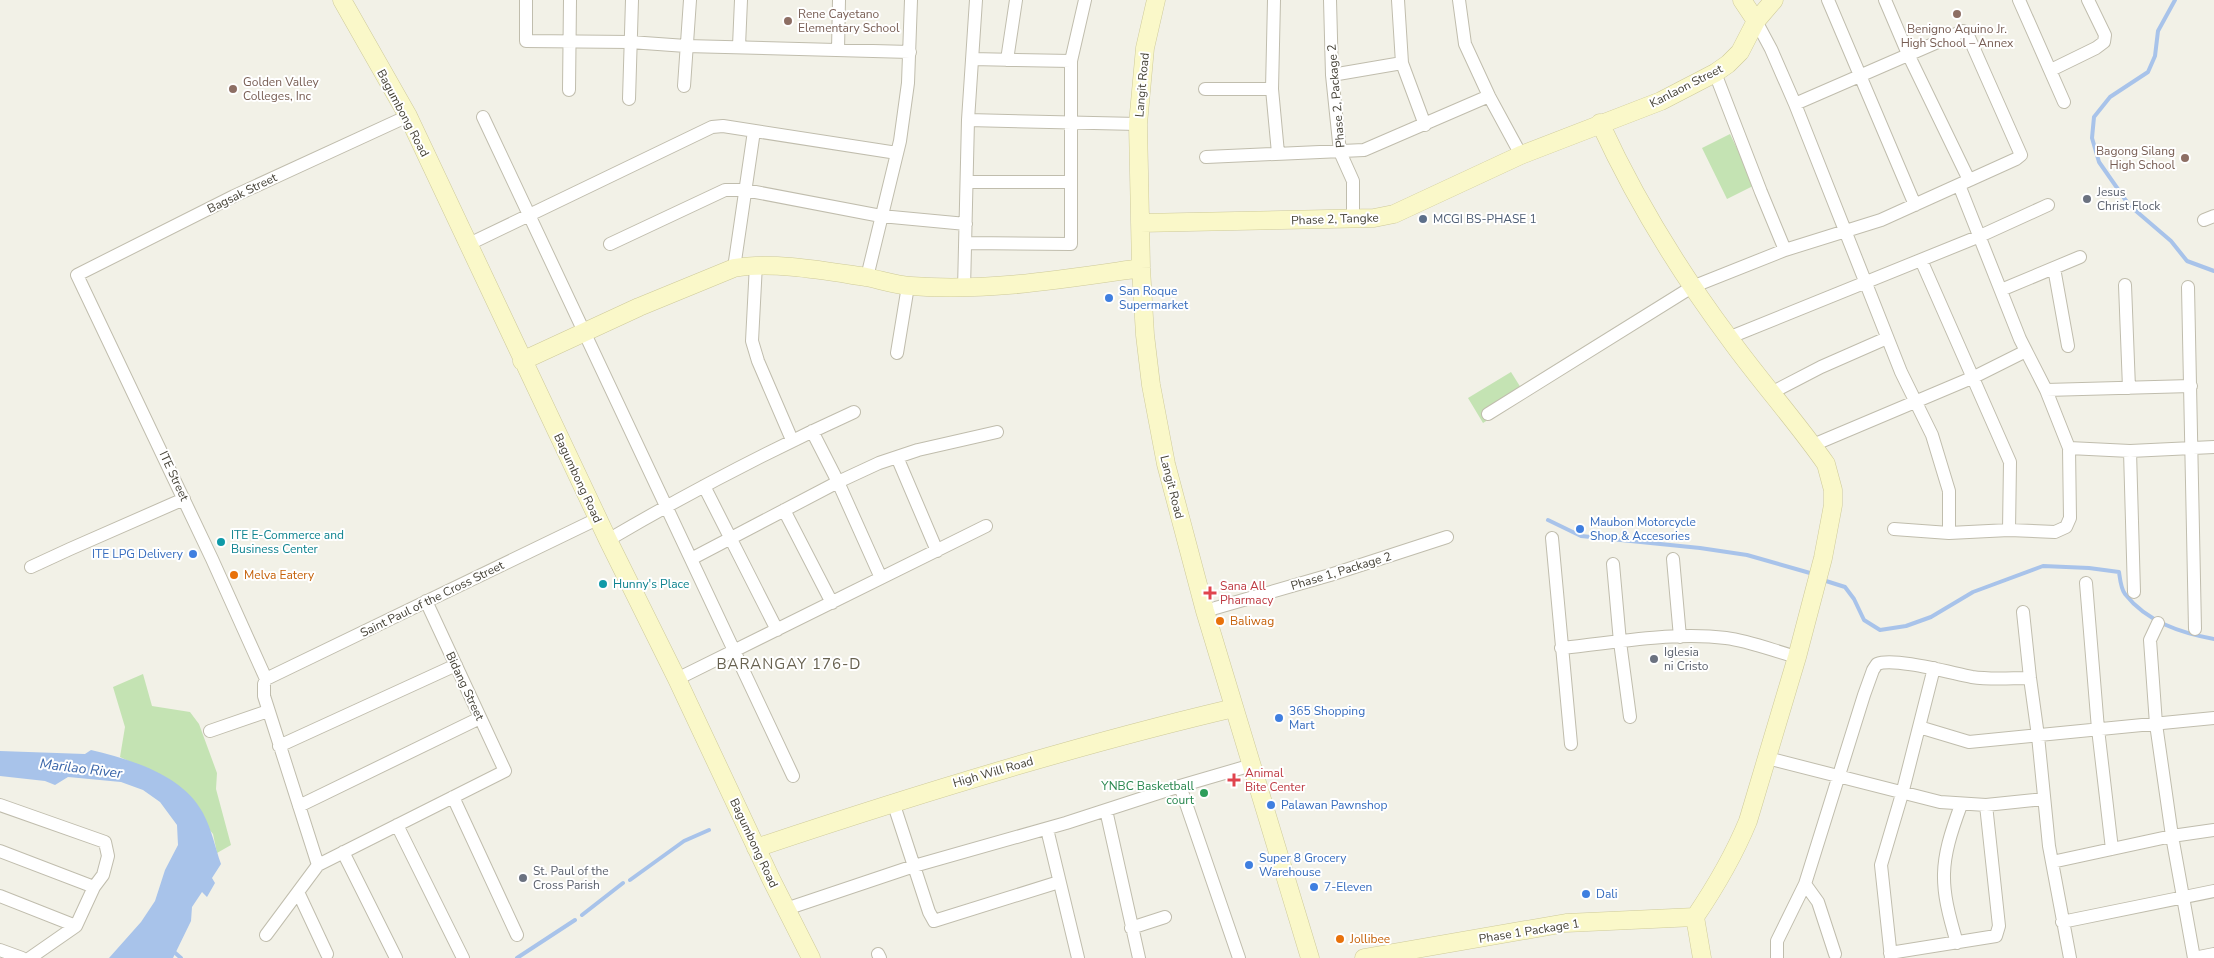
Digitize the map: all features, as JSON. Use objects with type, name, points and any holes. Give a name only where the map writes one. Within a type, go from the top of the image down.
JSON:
[{"type":"street","name":"Bagumbong Road","points":[[342,0],[408,116],[597,519],[811,958]]},
{"type":"street","points":[[526,0],[526,41],[630,42],[686,46],[910,52]]},
{"type":"street","points":[[568,90],[570,0]]},
{"type":"street","points":[[629,99],[632,0]]},
{"type":"street","points":[[684,86],[690,0]]},
{"type":"street","points":[[739,46],[741,0]]},
{"type":"street","points":[[838,50],[839,0]]},
{"type":"street","points":[[866,277],[897,153],[907,93],[911,0]]},
{"type":"street","points":[[964,289],[968,120],[976,0]]},
{"type":"street","points":[[966,244],[1070,244],[1071,61],[1085,0]]},
{"type":"street","name":"Langit Road","points":[[1156,0],[1145,48],[1138,124],[1141,268],[1145,335],[1158,425],[1166,464],[1205,611],[1310,958]]},
{"type":"street","points":[[1274,0],[1272,89],[1278,153]]},
{"type":"street","name":"Phase 2, Package 2","points":[[1330,0],[1332,75],[1340,152],[1354,181],[1353,219]]},
{"type":"street","points":[[1398,0],[1402,64],[1426,125]]},
{"type":"street","points":[[1459,0],[1465,44],[1488,96],[1521,155]]},
{"type":"street","points":[[1742,0],[1771,49],[1795,104],[1900,372],[1932,435],[1949,491],[1949,533]]},
{"type":"street","name":"Kanlaon Street","points":[[1600,123],[1661,101],[1715,73],[1728,64],[1740,52],[1756,21],[1774,0]]},
{"type":"street","points":[[1828,0],[1915,205]]},
{"type":"street","points":[[1886,0],[1964,182],[1980,236],[2001,290],[2026,351],[2046,390],[2069,448],[2070,518],[2066,527],[2055,532],[2009,530],[1949,533],[1894,529]]},
{"type":"street","points":[[2019,0],[2064,102]]},
{"type":"street","points":[[2051,70],[2096,48],[2104,42],[2104,35],[2088,0]]},
{"type":"street","points":[[1007,60],[1013,1]]},
{"type":"street","points":[[1488,414],[1692,286],[1786,250],[1881,220],[2016,159],[2021,155],[1966,33],[1962,31],[1795,104]]},
{"type":"street","points":[[972,59],[1071,61]]},
{"type":"street","points":[[1332,75],[1402,64]]},
{"type":"street","points":[[1715,73],[1761,192],[1786,250]]},
{"type":"street","points":[[1205,89],[1272,89]]},
{"type":"street","points":[[1206,157],[1364,150],[1426,125],[1488,96]]},
{"type":"street","name":"Bagsak Street","points":[[77,274],[270,179],[408,116]]},
{"type":"street","points":[[483,118],[530,214],[793,776]]},
{"type":"street","points":[[968,120],[1138,124]]},
{"type":"street","points":[[1600,123],[1630,183],[1692,286],[1728,338],[1826,464],[1831,478],[1833,505],[1823,558],[1797,657],[1767,758],[1737,847],[1721,878],[1695,917],[1702,958]]},
{"type":"street","name":"Phase 2, Tangke","points":[[1140,223],[1379,218],[1394,214],[1521,155],[1600,123]]},
{"type":"street","points":[[467,245],[712,127],[722,126],[897,153]]},
{"type":"street","points":[[734,268],[754,131]]},
{"type":"street","points":[[968,182],[1070,182]]},
{"type":"street","points":[[610,244],[725,190],[745,190],[881,216],[966,224]]},
{"type":"street","points":[[1728,338],[1980,236],[2048,205]]},
{"type":"street","points":[[2001,290],[2080,257]]},
{"type":"street","points":[[1921,260],[2010,462],[2009,530]]},
{"type":"street","points":[[756,264],[752,341],[758,361],[792,440]]},
{"type":"street","points":[[522,361],[639,307],[734,268],[756,264],[866,277],[908,286],[964,289],[1070,278],[1141,268]]},
{"type":"street","points":[[2054,268],[2068,346]]},
{"type":"street","name":"ITE Street","points":[[77,274],[184,499],[266,680]]},
{"type":"street","points":[[2125,285],[2129,388]]},
{"type":"street","points":[[897,353],[908,286]]},
{"type":"street","points":[[2188,287],[2195,629]]},
{"type":"street","points":[[1771,392],[1821,367],[1887,338]]},
{"type":"street","points":[[1812,445],[1974,377],[2026,351]]},
{"type":"street","points":[[2046,390],[2191,386]]},
{"type":"street","points":[[608,540],[666,506],[792,440],[854,412]]},
{"type":"street","points":[[812,432],[838,482],[881,578]]},
{"type":"street","points":[[691,559],[838,482],[897,457],[997,432]]},
{"type":"street","points":[[2069,448],[2130,451],[2214,447]]},
{"type":"street","points":[[2130,451],[2134,592]]},
{"type":"street","points":[[897,457],[937,550]]},
{"type":"street","points":[[704,486],[776,630]]},
{"type":"street","points":[[31,568],[70,548],[184,499]]},
{"type":"street","points":[[784,510],[832,602]]},
{"type":"street","name":"Saint Paul of the Cross Street","points":[[266,680],[597,519]]},
{"type":"street","points":[[677,680],[986,526]]},
{"type":"street","name":"Phase 1, Package 2","points":[[1205,611],[1339,572],[1447,537]]},
{"type":"street","points":[[1552,538],[1571,744]]},
{"type":"street","points":[[1673,559],[1680,637]]},
{"type":"street","points":[[1612,564],[1630,717]]},
{"type":"street","points":[[2086,583],[2098,729],[2112,849]]},
{"type":"street","name":"Bidang Street","points":[[426,601],[505,772],[452,797]]},
{"type":"street","points":[[2023,612],[2052,862],[2070,958]]},
{"type":"street","points":[[2158,623],[2150,640],[2156,724],[2172,836],[2194,958],[2214,954]]},
{"type":"street","points":[[1561,648],[1709,636],[1729,638],[1797,657]]},
{"type":"street","points":[[1777,958],[1777,941],[1805,884],[1864,695],[1877,664],[1888,662],[1934,668],[1972,677],[2030,678]]},
{"type":"street","points":[[279,746],[456,664]]},
{"type":"street","points":[[1934,668],[1902,794],[1881,865],[1890,956],[1996,936],[1998,932],[1986,805]]},
{"type":"street","points":[[266,680],[263,690],[268,711],[318,865]]},
{"type":"street","name":"High Will Road","points":[[756,848],[893,802],[1107,739],[1234,708]]},
{"type":"street","points":[[210,731],[268,711]]},
{"type":"street","points":[[299,806],[480,718]]},
{"type":"street","points":[[1919,726],[1969,742],[2214,718]]},
{"type":"street","points":[[1767,758],[1902,794],[1960,805],[1986,805],[2044,798]]},
{"type":"street","points":[[786,909],[914,866],[1047,829],[1180,786],[1252,766]]},
{"type":"street","points":[[1180,786],[1239,958]]},
{"type":"street","points":[[266,935],[318,865],[452,797],[517,935]]},
{"type":"street","points":[[893,802],[929,912],[934,921],[1059,882]]},
{"type":"street","points":[[0,805],[105,842],[108,856],[103,875],[94,887],[76,926],[30,958]]},
{"type":"street","points":[[1956,943],[1942,878],[1947,844],[1960,805]]},
{"type":"street","points":[[1106,810],[1139,958]]},
{"type":"street","points":[[397,824],[463,958]]},
{"type":"street","points":[[1047,829],[1078,958]]},
{"type":"street","points":[[2052,862],[2172,836],[2214,830]]},
{"type":"street","points":[[0,851],[94,887]]},
{"type":"street","points":[[343,852],[396,958]]},
{"type":"street","points":[[1805,884],[1818,902],[1835,954]]},
{"type":"street","points":[[2062,922],[2214,891]]},
{"type":"street","points":[[298,892],[327,954]]},
{"type":"street","points":[[0,896],[76,926]]},
{"type":"street","name":"Phase 1 Package 1","points":[[1364,958],[1566,923],[1695,917]]},
{"type":"street","points":[[1131,928],[1165,918]]},
{"type":"street","points":[[0,950],[22,958]]},
{"type":"green space","points":[[1730,134],[1755,185],[1727,199],[1702,148]]},
{"type":"green space","points":[[1511,372],[1526,396],[1483,423],[1468,398]]},
{"type":"green space","points":[[143,674],[152,706],[190,712],[199,724],[217,773],[216,789],[231,845],[217,853],[213,834],[169,780],[120,757],[125,727],[113,687]]},
{"type":"water","name":"Marilao River","points":[[91,750],[138,764],[183,788],[203,813],[209,826],[221,864],[212,878],[215,883],[207,897],[202,892],[192,907],[191,921],[173,958],[109,958],[141,922],[155,901],[165,870],[178,845],[177,825],[160,802],[143,790],[121,782],[68,777],[55,785],[45,781],[0,776],[0,751],[85,754]]},
{"type":"waterway","points":[[2175,0],[2158,31],[2155,56],[2148,72],[2110,97],[2094,117],[2092,138],[2099,162],[2129,205],[2171,241],[2187,261],[2214,271]]},
{"type":"waterway","points":[[1548,520],[1581,536],[1700,548],[1747,555],[1810,573]]},
{"type":"waterway","points":[[1826,581],[1845,587],[1854,599],[1864,620],[1880,630],[1906,626],[1931,617],[1973,592],[2043,566],[2089,568],[2119,572],[2124,592],[2144,612],[2177,630],[2214,639]]},
{"type":"waterway","points":[[630,880],[684,841],[709,830]]},
{"type":"waterway","points":[[582,915],[623,883]]},
{"type":"waterway","points":[[517,958],[575,920]]},
{"type":"waterway","points":[[173,951],[181,958]]},
{"type":"place","name":"Benigno Aquino Jr. High School – Annex","points":[[1957,14]]},
{"type":"place","name":"Rene Cayetano Elementary School","points":[[788,21]]},
{"type":"place","name":"Golden Valley Colleges, Inc","points":[[233,89]]},
{"type":"place","name":"Bagong Silang High School","points":[[2185,158]]},
{"type":"place","name":"Jesus Christ Flock","points":[[2087,199]]},
{"type":"place","name":"MCGI BS-PHASE 1","points":[[1423,219]]},
{"type":"place","name":"San Roque Supermarket","points":[[1109,298]]},
{"type":"place","name":"Maubon Motorcycle Shop & Accesories","points":[[1580,529]]},
{"type":"place","name":"ITE E-Commerce and Business Center","points":[[221,542]]},
{"type":"place","name":"ITE LPG Delivery","points":[[193,554]]},
{"type":"place","name":"Melva Eatery","points":[[234,575]]},
{"type":"place","name":"Hunny's Place","points":[[603,584]]},
{"type":"place","name":"Sana All Pharmacy","points":[[1210,593]]},
{"type":"place","name":"Baliwag","points":[[1220,621]]},
{"type":"place","name":"Iglesia ni Cristo","points":[[1654,659]]},
{"type":"place","name":"365 Shopping Mart","points":[[1279,718]]},
{"type":"place","name":"Animal Bite Center","points":[[1234,780]]},
{"type":"place","name":"YNBC Basketball court","points":[[1204,793]]},
{"type":"place","name":"Palawan Pawnshop","points":[[1271,805]]},
{"type":"place","name":"Super 8 Grocery Warehouse","points":[[1249,865]]},
{"type":"place","name":"St. Paul of the Cross Parish","points":[[523,878]]},
{"type":"place","name":"7-Eleven","points":[[1314,887]]},
{"type":"place","name":"Dali","points":[[1586,894]]},
{"type":"place","name":"Jollibee","points":[[1340,939]]},
{"type":"district","name":"BARANGAY 176-D","points":[[789,664]]}]
